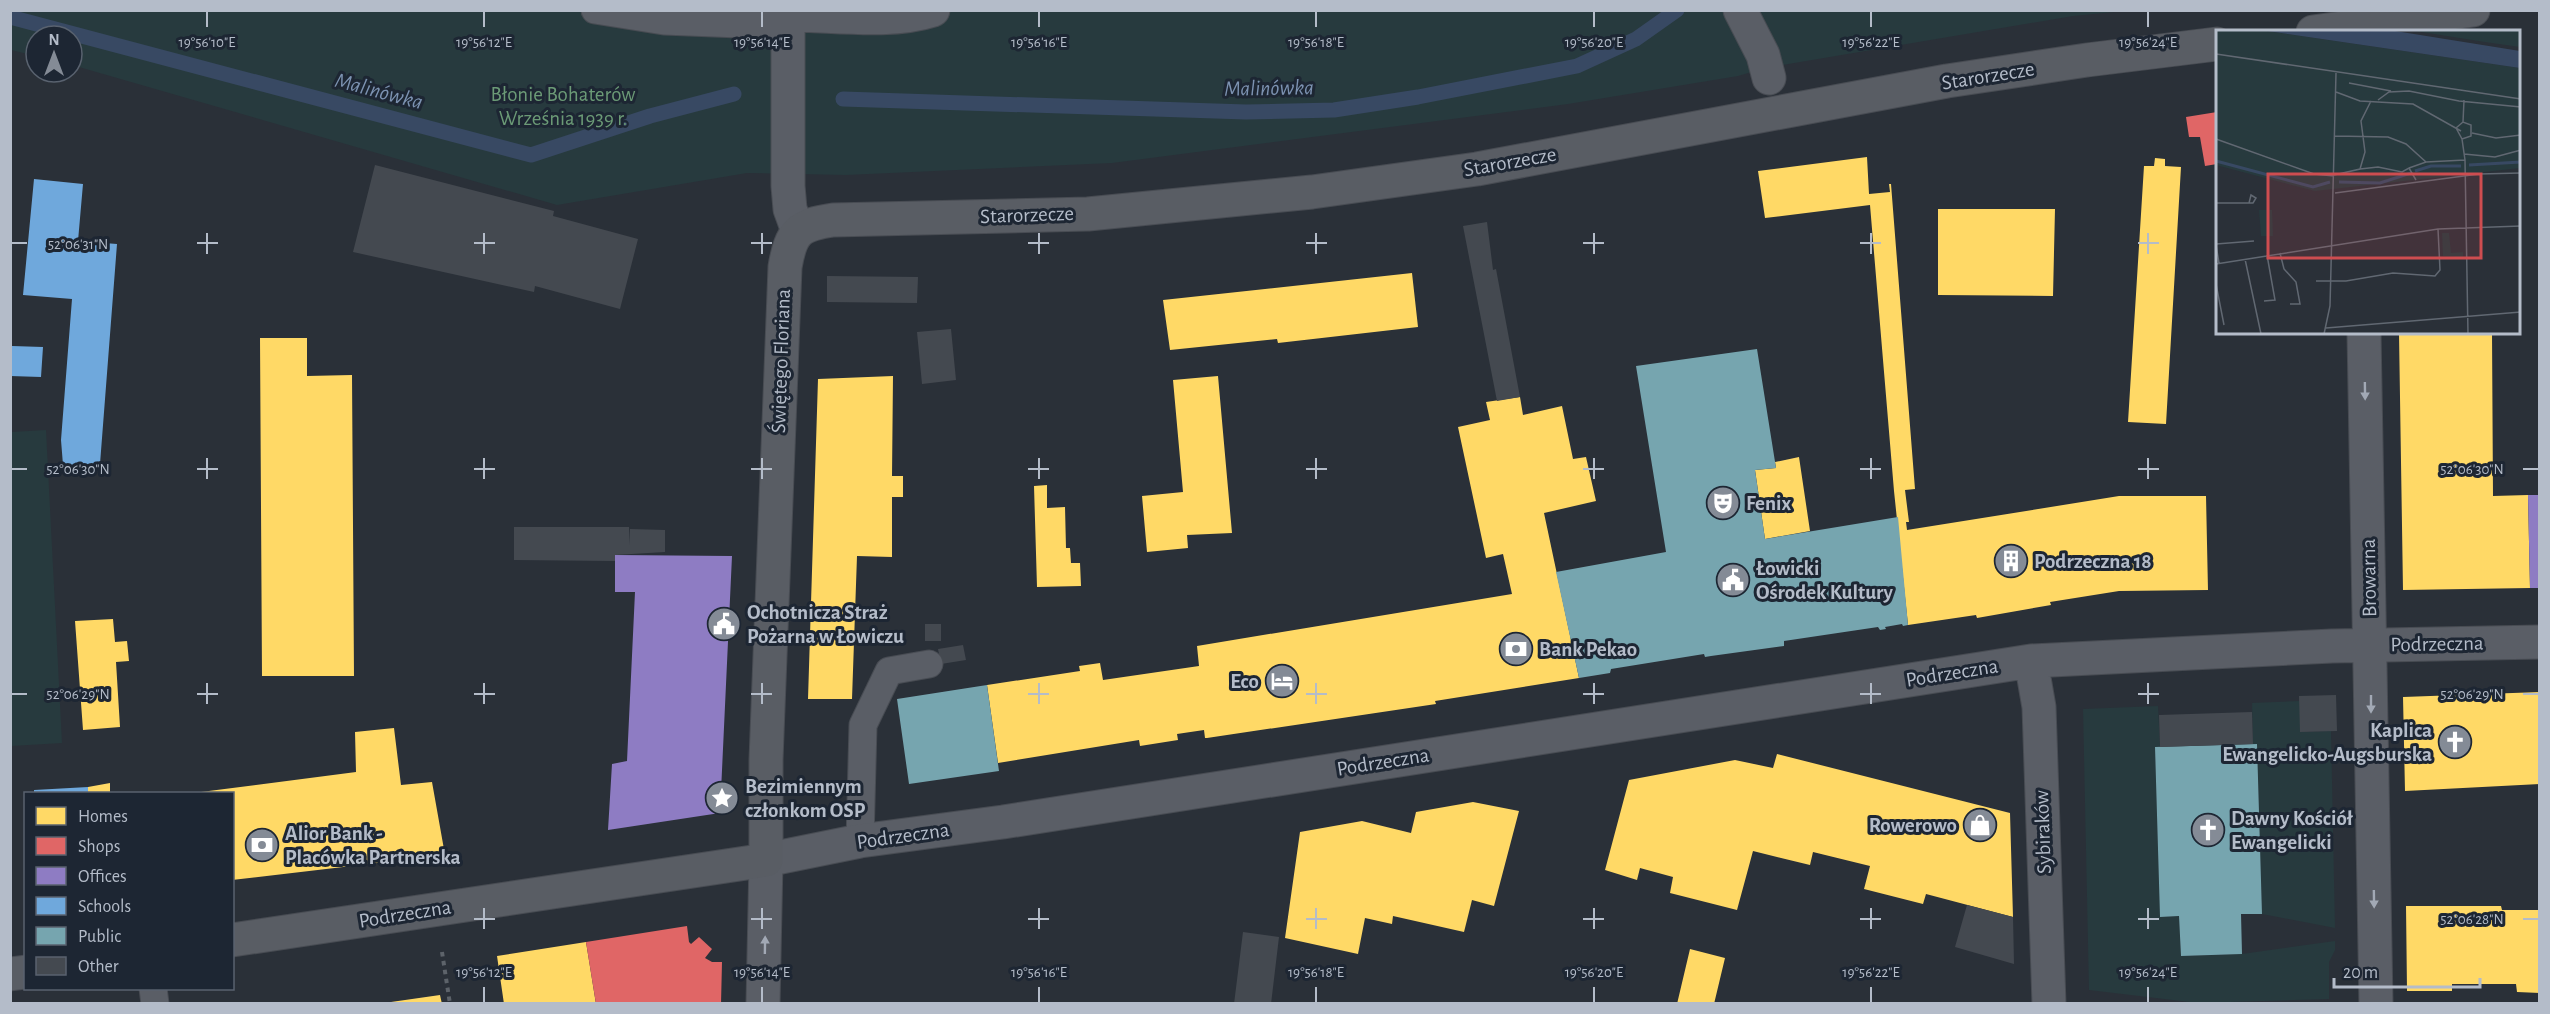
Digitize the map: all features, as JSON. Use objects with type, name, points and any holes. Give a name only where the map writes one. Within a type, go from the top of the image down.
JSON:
[{"type":"street","points":[[798,231],[790,209],[786,137],[788,17],[918,15],[933,10]]},
{"type":"street","points":[[1740,10],[1763,56],[1769,78]]},
{"type":"street","points":[[2322,30],[2357,22],[2473,10]]},
{"type":"street","name":"Starorzecze","points":[[798,231],[812,223],[833,220],[1088,213],[1324,190],[1477,169],[1947,81],[2216,44]]},
{"type":"street","name":"Świętego Floriana","points":[[766,860],[766,760],[785,267],[790,240],[798,231]]},
{"type":"street","name":"Browarna","points":[[2364,334],[2376,1004]]},
{"type":"street","name":"Podrzeczna","points":[[234,940],[766,860],[860,841],[1003,822],[2031,661],[2371,645],[2540,642]]},
{"type":"street","name":"Sybiraków","points":[[2031,661],[2039,707],[2049,1004]]},
{"type":"street","points":[[763,1004],[766,860]]},
{"type":"lane","points":[[595,10],[664,21],[788,17]]},
{"type":"lane","points":[[860,841],[863,725],[889,671],[929,664]]},
{"type":"path","points":[[436,910],[450,1004]]},
{"type":"green space","name":"Błonie Bohaterów Września 1939 r.","points":[[11,10],[2124,11],[2073,16],[1568,104],[1112,163],[846,175],[747,173],[557,205],[84,68],[84,24],[24,24],[24,53],[11,50]]},
{"type":"green space","points":[[46,430],[62,743],[11,746],[11,432]]},
{"type":"green space","points":[[2300,701],[2300,732],[2331,731],[2335,928],[2262,914],[2257,744],[2253,744],[2252,703]]},
{"type":"green space","points":[[2158,706],[2160,747],[2155,747],[2160,917],[2179,916],[2181,956],[2242,954],[2335,941],[2335,950],[2329,962],[2329,999],[2198,1003],[2089,990],[2083,709]]},
{"type":"building: Homes","points":[[1867,157],[1869,194],[1890,192],[1889,184],[1891,184],[1915,489],[1905,490],[1909,522],[1906,522],[1907,530],[2119,496],[2206,496],[2208,590],[2119,591],[2050,602],[2051,605],[1977,618],[1976,615],[1908,625],[1894,491],[1870,205],[1765,218],[1758,171]]},
{"type":"building: Homes","points":[[2155,158],[2165,159],[2165,166],[2181,167],[2166,424],[2128,422],[2144,166],[2154,166]]},
{"type":"building: Homes","points":[[1938,209],[2055,209],[2053,296],[1938,295]]},
{"type":"building: Homes","points":[[1412,273],[1418,327],[1278,343],[1277,339],[1170,350],[1163,300]]},
{"type":"building: Homes","points":[[2399,334],[2492,334],[2493,496],[2528,495],[2530,588],[2403,590]]},
{"type":"building: Homes","points":[[260,338],[307,338],[307,376],[352,375],[354,676],[262,676]]},
{"type":"building: Homes","points":[[893,376],[892,476],[903,476],[903,497],[892,497],[892,557],[857,556],[852,699],[808,699],[818,379]]},
{"type":"building: Homes","points":[[1218,376],[1232,533],[1187,535],[1188,548],[1147,552],[1142,496],[1183,492],[1173,380]]},
{"type":"building: Homes","points":[[1520,397],[1523,415],[1562,406],[1573,459],[1586,457],[1596,501],[1544,513],[1579,678],[1435,701],[1436,704],[1207,738],[1205,738],[1204,730],[1177,734],[1178,740],[1140,746],[1139,740],[998,763],[987,685],[1080,671],[1079,666],[1100,663],[1103,680],[1199,666],[1197,646],[1512,594],[1503,554],[1486,558],[1458,427],[1490,420],[1486,402]]},
{"type":"building: Homes","points":[[1799,457],[1810,531],[1765,539],[1755,470],[1776,468],[1775,462]]},
{"type":"building: Homes","points":[[1047,485],[1047,508],[1065,507],[1066,548],[1070,548],[1071,563],[1080,563],[1081,586],[1037,587],[1034,486]]},
{"type":"building: Homes","points":[[113,619],[115,642],[127,641],[129,661],[116,662],[120,727],[83,730],[75,621]]},
{"type":"building: Homes","points":[[2540,692],[2540,784],[2405,791],[2403,697]]},
{"type":"building: Homes","points":[[394,728],[401,785],[432,782],[445,855],[234,880],[234,792],[201,792],[356,772],[355,732]]},
{"type":"building: Homes","points":[[1777,754],[2010,813],[2013,917],[1926,894],[1923,904],[1864,889],[1870,866],[1813,852],[1810,865],[1753,851],[1737,910],[1670,893],[1673,877],[1640,868],[1637,880],[1605,870],[1629,780],[1735,760],[1773,768]]},
{"type":"building: Homes","points":[[110,783],[110,792],[88,792],[88,787]]},
{"type":"building: Homes","points":[[1473,802],[1519,811],[1494,906],[1472,900],[1464,932],[1393,916],[1392,924],[1365,918],[1358,954],[1285,938],[1300,832],[1362,821],[1411,833],[1416,812]]},
{"type":"building: Homes","points":[[2406,906],[2501,906],[2502,910],[2540,910],[2540,993],[2517,992],[2516,984],[2452,984],[2452,991],[2407,991]]},
{"type":"building: Homes","points":[[586,942],[596,1004],[504,1004],[497,956]]},
{"type":"building: Homes","points":[[1690,949],[1725,958],[1714,1004],[1677,1004]]},
{"type":"building: Homes","points":[[440,995],[442,1004],[391,1004],[391,1002]]},
{"type":"building: Shops","points":[[2216,112],[2216,164],[2205,166],[2200,137],[2189,137],[2186,117]]},
{"type":"building: Shops","points":[[687,926],[689,942],[691,944],[699,937],[712,949],[705,958],[712,962],[722,962],[721,1004],[596,1004],[586,942]]},
{"type":"building: Offices","points":[[2528,495],[2540,495],[2540,588],[2530,588]]},
{"type":"building: Offices","points":[[615,555],[732,556],[720,813],[608,830],[612,764],[627,761],[635,592],[615,592]]},
{"type":"building: Schools","points":[[34,179],[83,184],[78,241],[117,244],[100,464],[63,465],[61,440],[72,299],[23,295]]},
{"type":"building: Schools","points":[[12,346],[43,347],[41,377],[10,376]]},
{"type":"building: Schools","points":[[88,787],[88,792],[34,792],[34,790]]},
{"type":"building: Public","points":[[1757,349],[1776,468],[1755,470],[1765,539],[1898,517],[1908,625],[1885,627],[1886,629],[1880,630],[1878,627],[1784,641],[1784,646],[1705,657],[1704,654],[1611,669],[1610,673],[1579,678],[1556,572],[1666,552],[1636,366]]},
{"type":"building: Public","points":[[987,685],[999,771],[909,784],[897,699]]},
{"type":"building: Public","name":"Dawny Kościół Ewangelicki","points":[[2257,744],[2262,914],[2241,914],[2242,954],[2181,956],[2179,916],[2160,917],[2155,747]]},
{"type":"building: Other","points":[[375,165],[554,211],[553,216],[638,239],[620,309],[535,286],[534,292],[353,252]]},
{"type":"building: Other","points":[[1487,222],[1493,270],[1496,269],[1520,397],[1497,401],[1463,226]]},
{"type":"building: Other","points":[[827,276],[918,277],[917,303],[827,302]]},
{"type":"building: Other","points":[[951,329],[956,380],[922,384],[917,332]]},
{"type":"building: Other","points":[[514,527],[629,527],[630,545],[630,529],[665,530],[665,552],[615,555],[615,561],[514,560]]},
{"type":"building: Other","points":[[925,624],[941,624],[941,641],[925,641]]},
{"type":"building: Other","points":[[963,645],[966,660],[941,664],[938,649]]},
{"type":"building: Other","points":[[2336,695],[2337,731],[2300,732],[2299,696]]},
{"type":"building: Other","points":[[2252,712],[2253,744],[2160,747],[2159,715]]},
{"type":"building: Other","points":[[1967,905],[2013,917],[2014,964],[1955,947]]},
{"type":"building: Other","points":[[1243,932],[1279,937],[1271,1004],[1234,1004]]},
{"type":"waterway","name":"Malinówka","points":[[843,99],[1246,112],[1334,110],[1418,97],[1577,66],[1636,39],[1677,10]]},
{"type":"waterway","name":"Malinówka","points":[[10,17],[531,155],[650,116],[734,94]]},
{"type":"place","name":"Fenix","points":[[1723,503]]},
{"type":"place","name":"Podrzeczna 18","points":[[2011,561]]},
{"type":"place","name":"Łowicki Ośrodek Kultury","points":[[1733,580]]},
{"type":"place","name":"Ochotnicza Straż Pożarna w Łowiczu","points":[[724,624]]},
{"type":"place","name":"Bank Pekao","points":[[1516,649]]},
{"type":"place","name":"Eco","points":[[1282,681]]},
{"type":"place","name":"Kaplica Ewangelicko-Augsburska","points":[[2455,742]]},
{"type":"place","name":"Bezimiennym członkom OSP","points":[[722,798]]},
{"type":"place","name":"Rowerowo","points":[[1980,825]]},
{"type":"place","name":"Dawny Kościół Ewangelicki","points":[[2208,830]]},
{"type":"place","name":"Alior Bank - Placówka Partnerska","points":[[262,845]]}]
